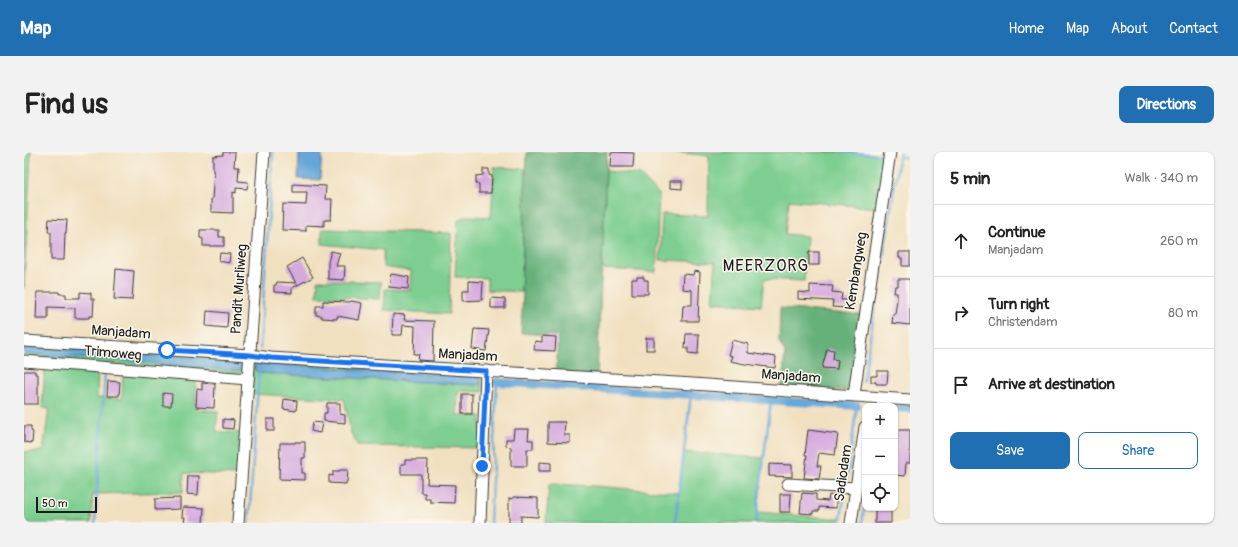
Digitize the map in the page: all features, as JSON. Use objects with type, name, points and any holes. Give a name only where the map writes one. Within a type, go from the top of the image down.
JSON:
[{"type":"street","name":"Pandit Murliweg","points":[[238,523],[264,152]]},
{"type":"street","name":"Kembangweg","points":[[854,395],[868,290],[890,152]]},
{"type":"street","name":"Manjadam","points":[[24,341],[249,357],[854,395],[869,402],[910,400]]},
{"type":"street","name":"Trimoweg","points":[[24,361],[248,377]]},
{"type":"street","points":[[480,523],[486,371]]},
{"type":"street","name":"Sadiodam","points":[[851,523],[863,439]]},
{"type":"street","points":[[788,484],[856,488]]},
{"type":"green space","points":[[24,152],[31,152],[24,288]]},
{"type":"green space","points":[[527,152],[607,152],[597,375],[556,373],[558,336],[521,333],[523,292],[521,292]]},
{"type":"green space","points":[[673,152],[843,152],[886,155],[878,208],[789,200],[785,234],[807,236],[804,281],[764,279],[761,306],[712,302],[715,262],[660,260],[662,214],[708,216],[709,156]]},
{"type":"green space","points":[[494,167],[526,169],[521,292],[487,290],[487,278],[455,277],[458,220],[467,216],[491,217]]},
{"type":"green space","points":[[606,171],[640,175],[659,194],[656,272],[602,269]]},
{"type":"green space","points":[[322,229],[451,233],[449,314],[384,310],[385,289],[410,290],[411,271],[383,267],[383,250],[322,244]]},
{"type":"green space","points":[[318,280],[381,282],[380,299],[317,296]]},
{"type":"green space","points":[[780,308],[861,315],[850,391],[782,387],[785,352],[779,342]]},
{"type":"green space","points":[[24,346],[240,357],[245,363],[245,369],[243,374],[24,358],[24,354],[126,361],[238,361]]},
{"type":"green space","points":[[257,360],[481,375],[483,392],[458,391],[457,415],[481,416],[481,448],[358,446],[351,433],[344,399],[251,394],[254,362]],"holes":[[[260,363],[477,377],[481,379],[480,384],[477,385],[259,373],[255,370],[255,364]]]},
{"type":"green space","points":[[45,366],[98,370],[97,398],[122,399],[123,373],[196,378],[195,409],[218,411],[216,431],[240,433],[237,475],[184,473],[183,492],[93,494],[91,523],[24,523],[24,452],[43,451],[49,409],[42,408]]},
{"type":"green space","points":[[684,452],[764,458],[758,512],[841,519],[840,523],[546,523],[549,484],[679,493]]},
{"type":"water","points":[[299,152],[322,152],[320,180],[298,179]]},
{"type":"water","points":[[24,346],[238,361],[242,363],[242,369],[238,371],[24,354]]},
{"type":"water","points":[[255,363],[477,377],[481,379],[480,384],[477,385],[259,373],[255,370]]},
{"type":"building","points":[[223,152],[235,152],[234,167],[239,167],[238,181],[248,182],[247,189],[236,188],[236,193],[233,192],[233,213],[211,212],[214,172],[213,156],[223,155]]},
{"type":"building","points":[[611,152],[634,153],[633,167],[610,167]]},
{"type":"building","points":[[483,169],[489,169],[489,175],[492,176],[491,193],[479,193],[479,184],[476,184],[476,176],[483,175]]},
{"type":"building","points":[[670,181],[682,181],[682,189],[670,188]]},
{"type":"building","points":[[293,184],[326,186],[325,199],[332,199],[331,220],[324,220],[324,226],[306,225],[306,231],[282,230],[283,204],[306,205],[307,192],[293,192]]},
{"type":"building","points":[[49,219],[67,220],[64,260],[51,260],[51,232],[48,232]]},
{"type":"building","points":[[200,230],[219,230],[219,237],[224,237],[224,246],[203,246],[203,239],[200,238]]},
{"type":"building","points":[[331,251],[340,253],[336,266],[345,266],[344,280],[328,279],[328,262]]},
{"type":"building","points":[[809,252],[819,252],[819,265],[809,265]]},
{"type":"building","points":[[899,252],[910,252],[910,266],[902,266],[902,258],[899,258]]},
{"type":"building","points":[[220,253],[230,254],[229,263],[219,261]]},
{"type":"building","points":[[302,258],[313,277],[292,288],[292,293],[274,292],[274,285],[276,285],[277,282],[296,283],[287,267]]},
{"type":"building","points":[[116,269],[134,271],[132,300],[114,299]]},
{"type":"building","points":[[694,271],[700,272],[698,321],[682,321],[683,305],[692,305],[692,290],[682,289],[683,274],[693,275]]},
{"type":"building","points":[[391,274],[409,277],[408,289],[389,287]]},
{"type":"building","points":[[637,277],[644,277],[644,280],[648,280],[648,294],[632,294],[632,279],[637,279]]},
{"type":"building","points":[[898,279],[909,279],[910,281],[910,325],[892,323],[897,300],[897,293],[894,293],[895,286],[898,286]]},
{"type":"building","points":[[469,281],[483,282],[482,300],[463,301],[463,290],[469,290]]},
{"type":"building","points":[[810,285],[833,286],[832,292],[842,293],[841,300],[851,300],[850,308],[832,307],[833,301],[798,299],[798,292],[810,293]]},
{"type":"building","points":[[37,292],[59,292],[59,294],[66,294],[66,298],[80,298],[80,292],[91,293],[91,299],[94,299],[93,316],[89,316],[89,318],[75,318],[75,308],[48,307],[48,319],[36,319]]},
{"type":"building","points":[[491,298],[505,299],[505,308],[491,308]]},
{"type":"building","points":[[323,301],[351,301],[362,303],[359,320],[337,316],[337,319],[322,318],[322,316],[316,315],[316,306],[323,306]]},
{"type":"building","points":[[207,311],[228,313],[227,328],[206,326]]},
{"type":"building","points":[[393,314],[405,315],[404,320],[434,321],[433,361],[418,360],[419,354],[414,354],[415,326],[403,325],[402,335],[392,335]]},
{"type":"building","points":[[474,329],[489,330],[486,351],[472,349]]},
{"type":"building","points":[[686,334],[699,334],[698,354],[688,353],[688,348],[685,348]]},
{"type":"building","points":[[542,336],[556,337],[555,351],[534,350],[535,341],[542,342]]},
{"type":"building","points":[[646,338],[654,338],[654,350],[646,350]]},
{"type":"building","points":[[732,340],[748,344],[748,353],[776,357],[775,368],[730,361],[732,356],[728,355]]},
{"type":"building","points":[[827,349],[834,350],[833,359],[838,360],[837,369],[822,368]]},
{"type":"building","points":[[24,371],[35,371],[35,374],[38,374],[38,404],[24,404]]},
{"type":"building","points":[[877,371],[888,371],[887,384],[876,384],[876,382],[871,382],[871,376],[877,376]]},
{"type":"building","points":[[108,381],[120,382],[119,396],[107,396]]},
{"type":"building","points":[[202,383],[215,384],[214,408],[196,407],[197,389],[202,390]]},
{"type":"building","points":[[163,393],[172,394],[171,406],[163,406]]},
{"type":"building","points":[[462,394],[472,394],[472,414],[462,414]]},
{"type":"building","points":[[284,399],[297,401],[296,411],[283,409]]},
{"type":"building","points":[[327,403],[340,403],[340,414],[345,415],[345,423],[324,421],[324,413],[327,413]]},
{"type":"building","points":[[223,419],[234,420],[233,429],[223,428]]},
{"type":"building","points":[[267,419],[274,419],[274,431],[267,431]]},
{"type":"building","points":[[313,422],[322,423],[320,433],[311,431]]},
{"type":"building","points":[[548,422],[565,422],[564,435],[570,435],[570,443],[548,442]]},
{"type":"building","points":[[24,426],[31,426],[31,431],[33,432],[32,443],[24,442]]},
{"type":"building","points":[[514,429],[529,429],[528,440],[533,440],[533,449],[527,449],[527,466],[511,466],[511,447],[506,446],[506,439],[513,439]]},
{"type":"building","points":[[808,430],[838,434],[835,455],[819,453],[817,466],[821,466],[819,479],[804,478]]},
{"type":"building","points":[[898,430],[910,430],[910,463],[906,463],[905,476],[898,475]]},
{"type":"building","points":[[305,442],[305,458],[302,458],[302,473],[305,473],[305,480],[279,479],[280,443]]},
{"type":"building","points":[[405,460],[428,460],[427,484],[455,485],[454,503],[430,502],[430,499],[425,499],[425,493],[421,493],[421,474],[401,474],[401,464],[405,464]]},
{"type":"building","points":[[539,462],[551,463],[551,471],[539,471]]},
{"type":"building","points":[[769,464],[792,465],[792,477],[769,476]]},
{"type":"building","points":[[348,470],[346,484],[329,483],[329,475],[333,476],[333,471]]},
{"type":"building","points":[[188,476],[199,476],[198,495],[187,494]]},
{"type":"building","points":[[802,493],[816,494],[816,500],[828,501],[829,495],[836,496],[836,508],[819,507],[819,511],[813,511],[813,514],[800,513]]},
{"type":"building","points":[[780,494],[791,494],[790,512],[780,512]]},
{"type":"building","points":[[513,497],[538,498],[538,517],[521,516],[521,523],[509,523],[509,498],[513,499]]},
{"type":"building","points":[[180,498],[180,509],[155,510],[155,499]]},
{"type":"building","points":[[183,507],[204,508],[203,523],[184,523],[185,517],[182,517]]},
{"type":"building","points":[[875,511],[891,511],[891,523],[875,523]]},
{"type":"waterway","points":[[260,349],[273,152]]},
{"type":"waterway","points":[[843,152],[883,155]]},
{"type":"waterway","points":[[863,382],[900,152]]},
{"type":"waterway","points":[[899,157],[910,158]]},
{"type":"waterway","points":[[249,523],[259,370]]},
{"type":"waterway","points":[[95,523],[105,373]]},
{"type":"waterway","points":[[490,523],[497,382]]},
{"type":"waterway","points":[[497,382],[857,406]]},
{"type":"waterway","points":[[675,523],[691,395]]},
{"type":"waterway","points":[[756,523],[771,400]]},
{"type":"waterway","points":[[846,484],[857,406]]},
{"type":"waterway","points":[[898,408],[910,409]]},
{"type":"waterway","points":[[840,523],[845,492]]},
{"type":"waterway","points":[[862,523],[864,511]]},
{"type":"district","name":"MEERZORG","points":[[766,266]]},
{"type":"route","points":[[167,350],[486,371],[482,466]]}]
